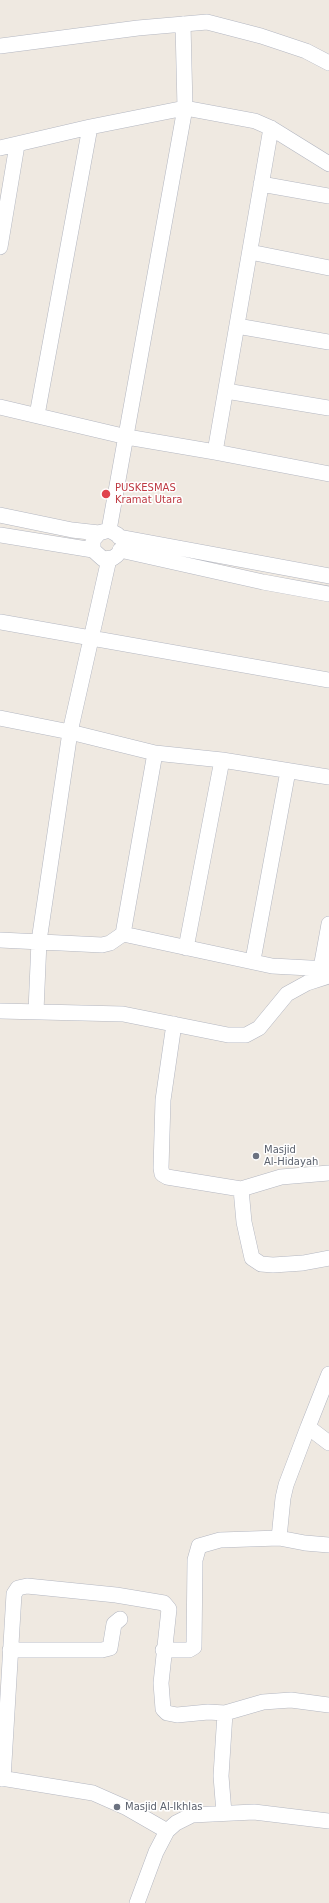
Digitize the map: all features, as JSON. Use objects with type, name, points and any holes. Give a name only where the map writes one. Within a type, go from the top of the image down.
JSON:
[{"type":"street","points":[[0,46],[138,28],[207,22],[261,36],[306,51],[329,63]]},
{"type":"street","points":[[36,1011],[39,941],[70,732],[111,542],[127,437],[185,108],[183,24]]},
{"type":"street","points":[[0,148],[90,127],[185,108],[255,121],[271,128],[329,164]]},
{"type":"street","points":[[37,415],[90,127]]},
{"type":"street","points":[[216,452],[271,128]]},
{"type":"street","points":[[0,246],[17,145]]},
{"type":"street","points":[[261,184],[329,196]]},
{"type":"street","points":[[250,252],[329,268]]},
{"type":"street","points":[[237,326],[329,342]]},
{"type":"street","points":[[226,390],[329,408]]},
{"type":"street","points":[[0,407],[127,437],[216,452],[329,474]]},
{"type":"street","points":[[0,515],[72,530],[111,542],[263,582],[329,594]]},
{"type":"street","points":[[0,535],[93,550],[100,557],[111,542]]},
{"type":"street","points":[[111,542],[329,576]]},
{"type":"street","points":[[0,622],[91,637],[197,658],[329,680]]},
{"type":"street","points":[[0,718],[70,732],[155,753],[222,760],[329,777]]},
{"type":"street","points":[[0,940],[102,945],[110,943],[123,934],[155,753]]},
{"type":"street","points":[[186,948],[222,760]]},
{"type":"street","points":[[253,960],[288,771]]},
{"type":"street","points":[[326,971],[329,924]]},
{"type":"street","points":[[123,934],[186,948],[253,960],[272,966],[326,971]]},
{"type":"street","points":[[0,1011],[123,1014],[228,1035],[246,1035],[259,1028],[273,1008],[287,994],[326,971]]},
{"type":"street","points":[[174,1024],[163,1100],[162,1174],[167,1178],[241,1189],[281,1177],[329,1173]]},
{"type":"street","points":[[241,1189],[244,1222],[252,1258],[261,1264],[273,1266],[303,1263],[329,1258]]},
{"type":"street","points":[[279,1538],[283,1498],[286,1485],[329,1374]]},
{"type":"street","points":[[308,1427],[329,1443]]},
{"type":"street","points":[[163,1650],[189,1650],[194,1647],[195,1560],[199,1546],[220,1540],[279,1538],[305,1543],[329,1545]]},
{"type":"street","points":[[167,1830],[127,1808],[92,1793],[1,1779],[14,1594],[18,1588],[27,1586],[164,1603],[169,1609],[163,1650],[161,1683],[163,1709],[167,1713],[177,1715],[208,1712],[225,1713],[263,1702],[291,1700],[329,1705]]},
{"type":"street","points":[[10,1650],[102,1650],[110,1648],[114,1624],[120,1619]]},
{"type":"street","points":[[224,1813],[221,1776],[225,1713]]},
{"type":"street","points":[[137,1903],[156,1852],[167,1830],[176,1823],[192,1815],[254,1812],[329,1821]]},
{"type":"place","name":"PUSKESMAS Kramat Utara","points":[[106,494]]},
{"type":"place","name":"Masjid Al-Hidayah","points":[[256,1156]]},
{"type":"place","name":"Masjid Al-Ikhlas","points":[[117,1807]]}]
